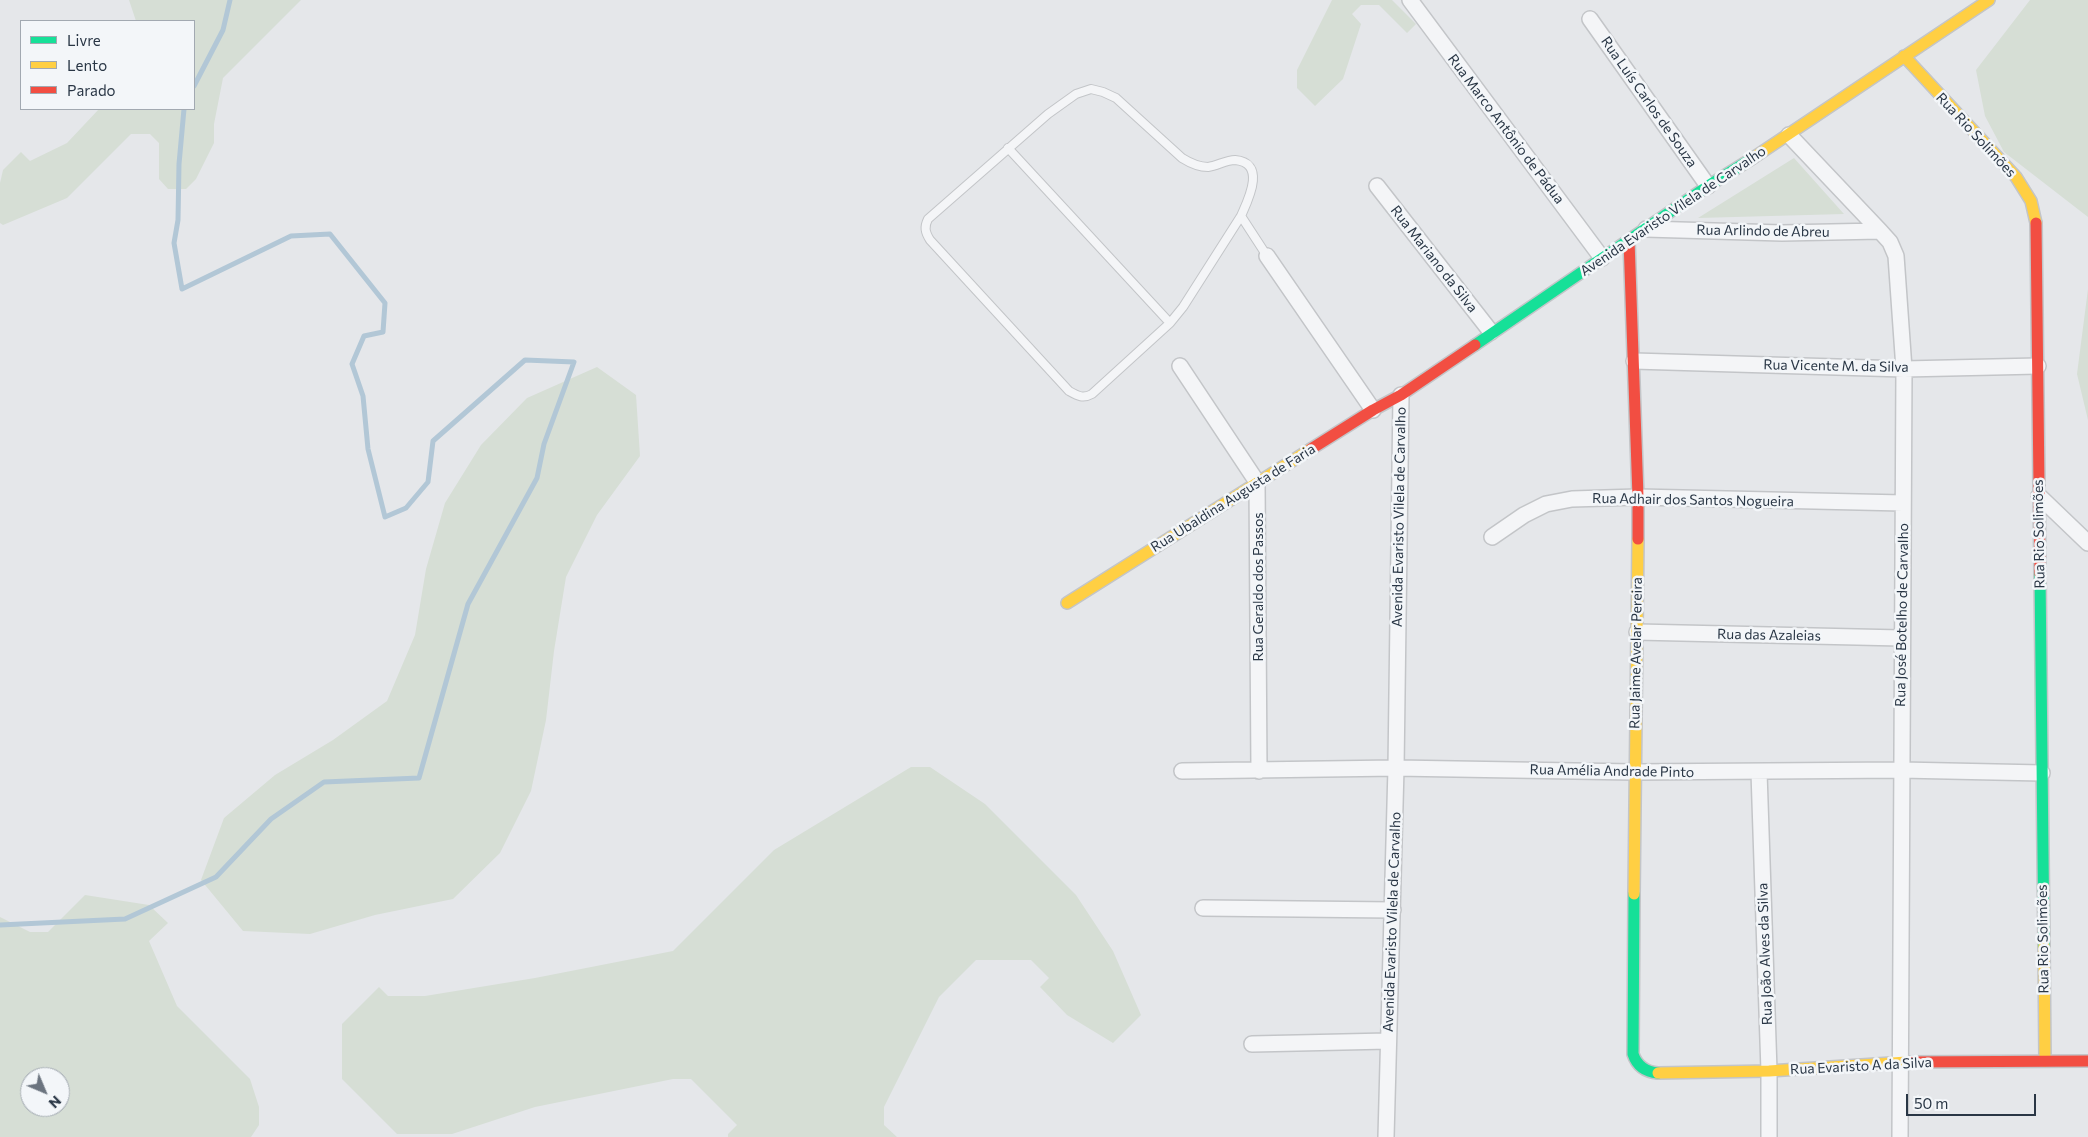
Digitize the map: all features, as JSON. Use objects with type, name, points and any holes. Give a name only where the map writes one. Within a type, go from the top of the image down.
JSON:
[{"type":"street","name":"Rua Marco Antônio de Pádua","points":[[1410,0],[1602,258]]},
{"type":"street","name":"Avenida Evaristo Vilela de Carvalho","points":[[1386,1137],[1396,768],[1401,395],[1708,186],[1789,135],[1989,0]]},
{"type":"street","name":"Rua Luís Carlos de Souza","points":[[1590,19],[1708,186]]},
{"type":"street","name":"Rua Rio Solimões","points":[[1904,56],[2016,177],[2031,201],[2037,230],[2045,1061]]},
{"type":"street","name":"Rua José Botelho de Carvalho","points":[[1789,135],[1890,242],[1896,256],[1904,369],[1901,638],[1900,1137]]},
{"type":"street","name":"Rua Mariano da Silva","points":[[1377,186],[1491,332]]},
{"type":"street","name":"Rua Arlindo de Abreu","points":[[1646,229],[1782,233],[1880,231]]},
{"type":"street","name":"Rua Jaime Avelar Pereira","points":[[1629,240],[1638,497],[1632,1054],[1636,1065]]},
{"type":"street","points":[[1267,256],[1373,410]]},
{"type":"street","name":"Rua Vicente M. da Silva","points":[[1634,361],[1904,369],[2038,366]]},
{"type":"street","points":[[1180,366],[1257,482]]},
{"type":"street","name":"Rua Ubaldina Augusta de Faria","points":[[1067,603],[1257,482],[1373,410],[1401,395]]},
{"type":"street","name":"Rua Geraldo dos Passos","points":[[1257,482],[1259,771]]},
{"type":"street","points":[[2039,496],[2088,542]]},
{"type":"street","name":"Rua Adhair dos Santos Nogueira","points":[[1492,537],[1524,515],[1546,504],[1572,499],[1638,497],[1903,503]]},
{"type":"street","name":"Rua das Azaleias","points":[[1637,632],[1901,638]]},
{"type":"street","name":"Rua Amélia Andrade Pinto","points":[[1182,771],[1396,768],[1634,772],[1901,770],[2042,773]]},
{"type":"street","name":"Rua João Alves da Silva","points":[[1759,772],[1769,1071],[1769,1137]]},
{"type":"street","points":[[1203,908],[1393,910]]},
{"type":"street","points":[[1252,1044],[1388,1041]]},
{"type":"street","name":"Rua Evaristo A da Silva","points":[[1636,1065],[1645,1071],[1655,1073],[1769,1071],[1900,1062],[2088,1061]]},
{"type":"lane","points":[[1091,89],[1116,98],[1182,158],[1194,165],[1208,167],[1233,160],[1242,162],[1251,170],[1254,178],[1252,191],[1241,216],[1183,307],[1170,323],[1092,394],[1085,397],[1078,396],[1069,391],[958,272],[926,234],[925,226],[928,219],[1008,148],[1048,114],[1076,94],[1091,89]]},
{"type":"lane","points":[[1008,148],[1170,323]]},
{"type":"lane","points":[[1241,216],[1267,256]]},
{"type":"shaded area","points":[[129,0],[301,0],[223,78],[214,124],[214,143],[196,179],[186,189],[168,189],[159,179],[159,143],[150,134],[131,134],[67,198],[3,225],[0,223],[0,183],[3,170],[21,152],[30,161],[67,143],[98,110],[195,110],[195,20],[136,20]]},
{"type":"shaded area","points":[[1332,0],[1392,0],[1416,24],[1407,33],[1379,5],[1361,5],[1352,14],[1361,24],[1343,79],[1315,106],[1297,88],[1297,70]]},
{"type":"shaded area","points":[[2030,0],[2088,0],[2088,217],[2004,152],[1985,116],[1976,70]]},
{"type":"shaded area","points":[[1794,158],[1844,214],[1698,218]]},
{"type":"shaded area","points":[[2088,289],[2088,420],[2077,374]]},
{"type":"shaded area","points":[[597,367],[636,395],[640,456],[597,515],[566,577],[554,651],[546,720],[531,791],[500,853],[453,899],[375,915],[310,934],[243,931],[201,880],[224,818],[275,775],[333,740],[387,701],[415,635],[426,569],[445,503],[481,445],[527,398]]},
{"type":"shaded area","points":[[911,767],[930,767],[985,804],[1076,895],[1113,951],[1141,1015],[1113,1043],[1067,1015],[1040,987],[1049,978],[1031,960],[976,960],[939,997],[884,1107],[884,1125],[897,1137],[728,1137],[728,1134],[737,1125],[691,1079],[673,1079],[535,1107],[452,1134],[397,1134],[342,1079],[342,1024],[379,987],[388,996],[425,996],[535,978],[673,951],[774,850]]},
{"type":"shaded area","points":[[85,895],[149,905],[168,923],[149,941],[177,1006],[250,1079],[259,1107],[259,1125],[251,1137],[0,1137],[0,917],[30,932],[48,932]]},
{"type":"waterway","points":[[195,84],[223,30],[230,0]]},
{"type":"waterway","points":[[0,925],[125,919],[216,877],[271,819],[324,782],[419,778],[468,604],[537,478],[544,444],[574,362],[525,360],[433,441],[428,482],[406,508],[385,517],[368,449],[363,396],[352,364],[364,336],[383,332],[385,303],[330,234],[291,236],[182,289],[174,243],[178,220],[179,164],[184,110]]},
{"type":"traffic: fast","points":[[1475,345],[1708,186],[1753,158]]},
{"type":"traffic: fast","points":[[2040,574],[2044,946]]},
{"type":"traffic: fast","points":[[1634,894],[1633,1054],[1642,1068],[1658,1073]]},
{"type":"traffic: slow","points":[[1753,158],[1989,0]]},
{"type":"traffic: slow","points":[[1904,56],[2016,177],[2031,201],[2036,223]]},
{"type":"traffic: slow","points":[[1067,603],[1311,449]]},
{"type":"traffic: slow","points":[[1634,894],[1638,539]]},
{"type":"traffic: slow","points":[[2044,946],[2045,1061]]},
{"type":"traffic: slow","points":[[1658,1073],[1769,1071],[1907,1062]]},
{"type":"traffic: jam","points":[[2036,223],[2040,574]]},
{"type":"traffic: jam","points":[[1629,240],[1638,539]]},
{"type":"traffic: jam","points":[[1311,449],[1373,410],[1401,395],[1475,345]]},
{"type":"traffic: jam","points":[[1907,1062],[2088,1061]]}]
